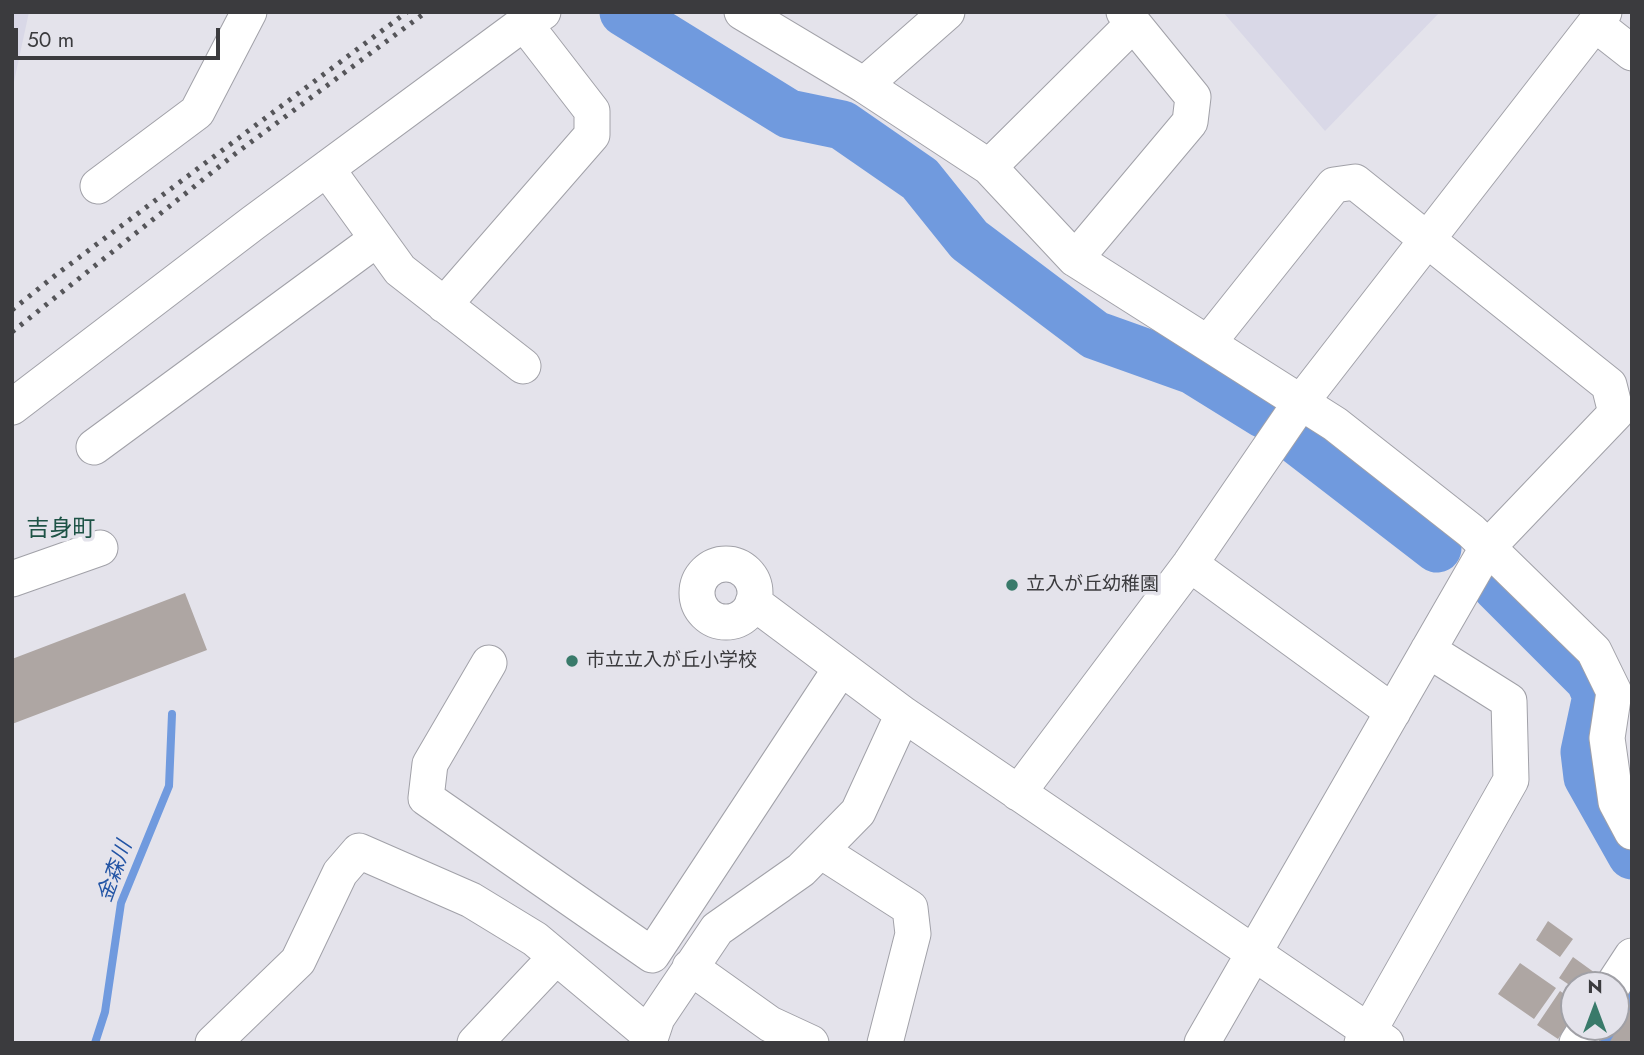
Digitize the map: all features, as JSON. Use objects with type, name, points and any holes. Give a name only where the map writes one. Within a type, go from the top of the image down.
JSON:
[{"type":"street","points":[[97,186],[197,112],[249,12]]},
{"type":"street","points":[[864,85],[947,12]]},
{"type":"street","points":[[746,13],[864,85],[989,167],[1075,259],[1335,424],[1471,531],[1594,651],[1614,692],[1607,738],[1616,802],[1632,832]]},
{"type":"street","points":[[12,407],[327,169],[533,18],[592,111],[592,135],[444,305]]},
{"type":"street","points":[[989,167],[1129,18],[1193,97],[1190,122],[1075,259]]},
{"type":"street","points":[[1018,793],[1190,564],[1301,402],[1599,18],[1632,53]]},
{"type":"street","points":[[327,169],[400,270],[523,366]]},
{"type":"street","points":[[1202,1043],[1487,548],[1616,413],[1609,385],[1355,182],[1334,185],[1208,343]]},
{"type":"street","points":[[94,447],[377,239]]},
{"type":"street","points":[[12,579],[100,548]]},
{"type":"street","points":[[1190,564],[1393,712]]},
{"type":"street","points":[[753,602],[903,714],[1254,953],[1372,1039],[1511,780],[1509,701],[1428,650]]},
{"type":"street","points":[[489,663],[430,764],[426,798],[652,955],[841,668]]},
{"type":"street","points":[[213,1043],[298,961],[340,873],[359,851],[471,900],[535,939],[652,1039],[657,1018],[717,929],[801,870],[858,812],[903,714]]},
{"type":"street","points":[[821,851],[910,908],[913,934],[886,1043]]},
{"type":"street","points":[[1622,971],[1632,956]]},
{"type":"street","points":[[475,1043],[556,957]]},
{"type":"street","points":[[691,967],[770,1024],[811,1043]]},
{"type":"shaded area","points":[[12,12],[29,12],[12,91]]},
{"type":"shaded area","points":[[1223,12],[1440,12],[1325,131]]},
{"type":"building","points":[[185,593],[207,650],[12,724],[12,659]]},
{"type":"building","points":[[1548,921],[1573,939],[1560,957],[1536,940]]},
{"type":"building","points":[[1573,957],[1592,971],[1564,971]]},
{"type":"building","points":[[1520,963],[1556,988],[1534,1019],[1498,994]]},
{"type":"building","points":[[1560,991],[1560,1036],[1558,1039],[1537,1025]]},
{"type":"building","points":[[1630,1010],[1632,1011],[1632,1039],[1629,1043],[1609,1043],[1630,1041]]},
{"type":"waterway","points":[[624,12],[789,114],[842,125],[920,179],[969,240],[1095,335],[1193,370],[1264,414]]},
{"type":"waterway","points":[[1297,440],[1437,548]]},
{"type":"waterway","points":[[1497,587],[1590,680],[1597,696],[1585,752],[1588,777],[1632,855]]},
{"type":"waterway","name":"金森川","points":[[95,1043],[105,1012],[121,903],[169,786],[172,714]]},
{"type":"railway","points":[[12,310],[407,12]]},
{"type":"railway","points":[[12,332],[235,154],[426,12]]},
{"type":"place","name":"立入が丘幼稚園","points":[[1012,585]]},
{"type":"place","name":"市立立入が丘小学校","points":[[572,661]]},
{"type":"district","name":"吉身町","points":[[61,530]]}]
